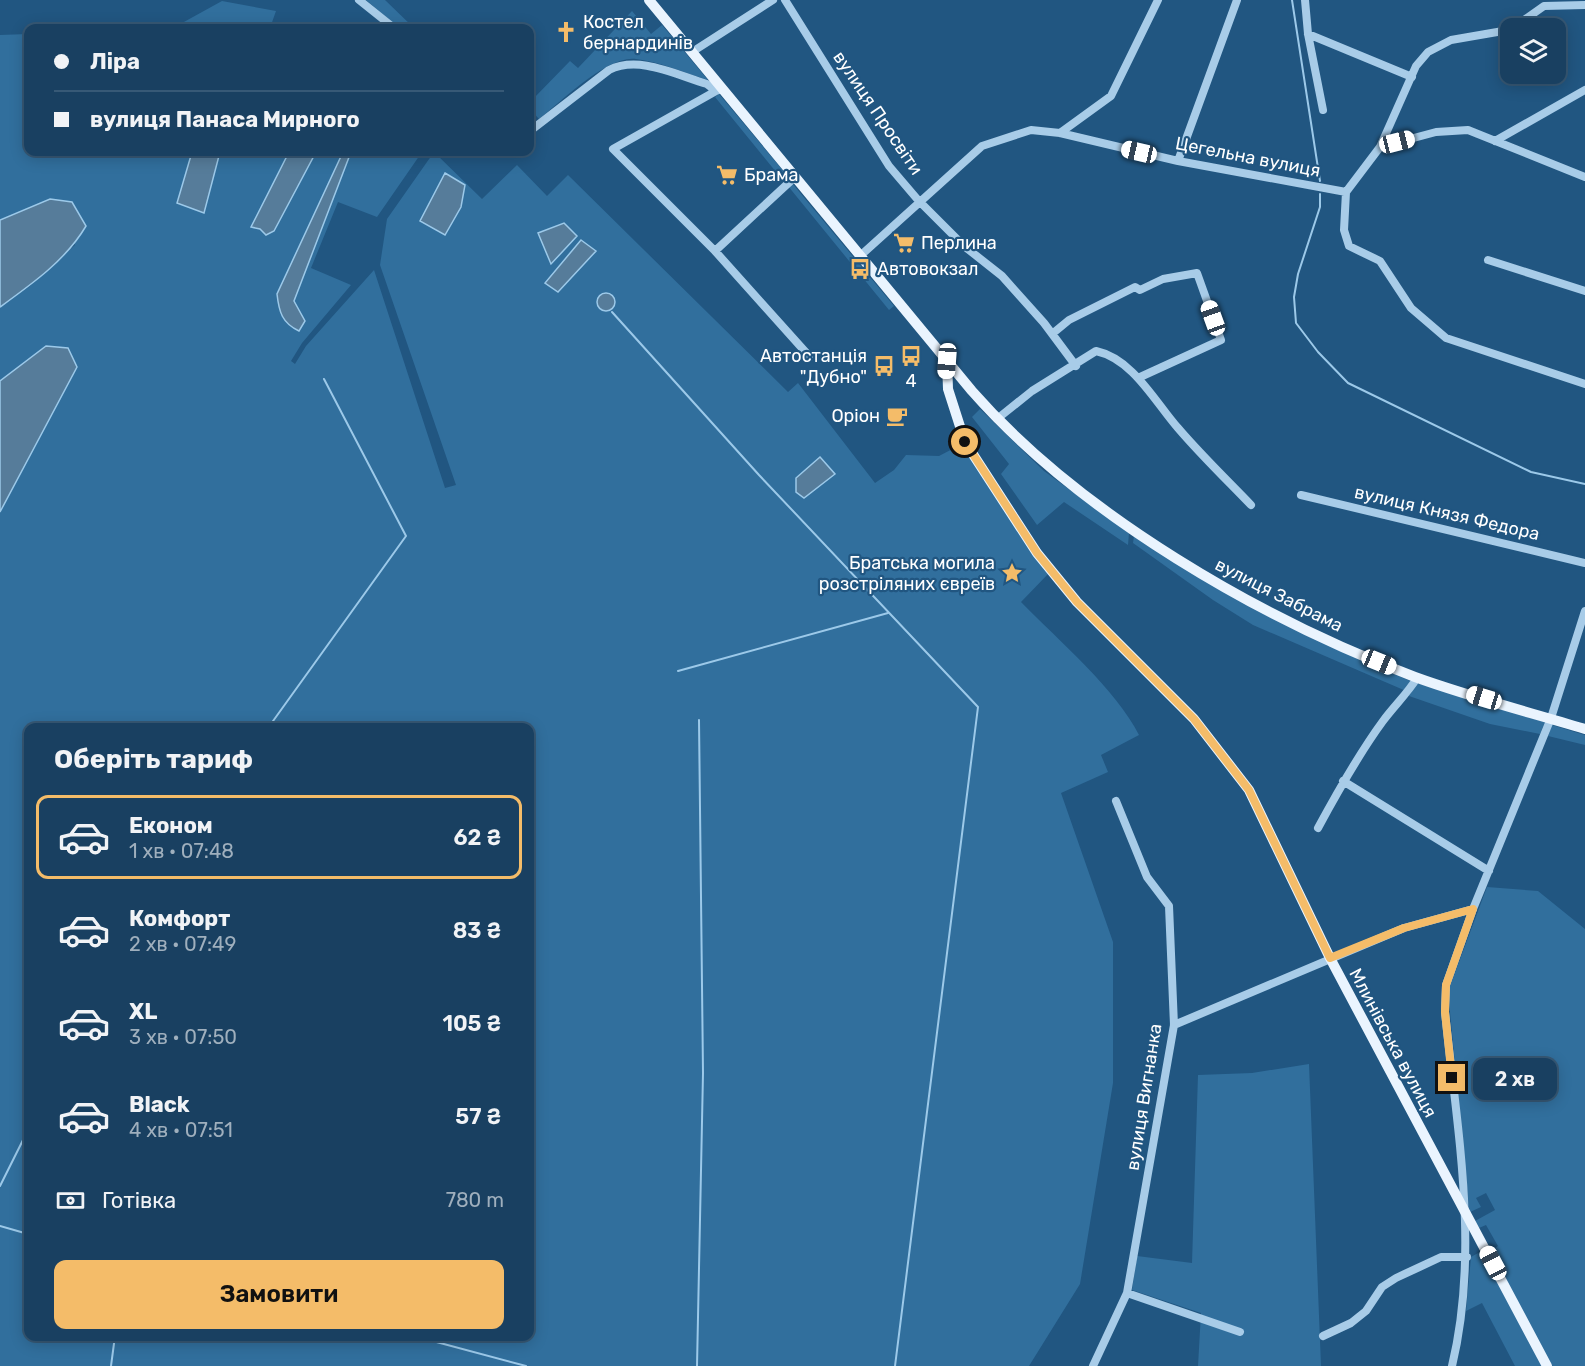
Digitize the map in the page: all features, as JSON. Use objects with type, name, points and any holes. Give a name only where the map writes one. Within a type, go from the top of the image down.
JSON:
[{"type":"main road","name":"вулиця Забрама","points":[[649,0],[692,52],[719,90],[795,177],[947,361],[997,419],[1048,467],[1132,528],[1205,575],[1360,655],[1417,678],[1585,729]]},
{"type":"main road","name":"Млинівська вулиця","points":[[947,361],[948,389],[965,442],[1037,553],[1077,602],[1194,719],[1249,790],[1330,958],[1446,1180],[1464,1209],[1547,1366]]},
{"type":"street","points":[[359,0],[389,24]]},
{"type":"street","points":[[692,52],[773,0]]},
{"type":"street","name":"вулиця Просвіти","points":[[785,0],[889,166],[918,201],[964,246],[1002,276],[1076,366]]},
{"type":"street","points":[[1060,133],[1111,96],[1158,0]]},
{"type":"street","points":[[1178,161],[1237,0]]},
{"type":"street","points":[[1305,0],[1308,34],[1323,110]]},
{"type":"street","points":[[1585,5],[1544,3],[1517,25],[1503,31],[1468,35],[1437,45],[1416,66],[1380,147],[1346,192],[1344,230],[1349,246],[1380,261],[1411,308],[1446,338],[1585,384]]},
{"type":"street","points":[[1308,34],[1412,77]]},
{"type":"street","points":[[534,128],[609,69],[622,63],[635,63],[707,84],[719,90]]},
{"type":"street","points":[[719,90],[613,149],[715,251],[810,357]]},
{"type":"street","points":[[1495,141],[1585,90]]},
{"type":"street","name":"Цегельна вулиця","points":[[860,256],[918,201],[982,146],[1030,130],[1060,133],[1178,161],[1346,192]]},
{"type":"street","points":[[1380,147],[1449,130],[1468,130],[1585,177]]},
{"type":"street","points":[[715,251],[795,177]]},
{"type":"street","points":[[1488,260],[1585,291]]},
{"type":"street","points":[[1052,334],[1069,320],[1135,287],[1140,290],[1163,279],[1197,273],[1221,340],[1138,378]]},
{"type":"street","points":[[997,419],[1047,382],[1076,366],[1096,351],[1107,353],[1138,378],[1179,429],[1251,505]]},
{"type":"street","name":"вулиця Князя Федора","points":[[1302,495],[1585,563]]},
{"type":"street","points":[[1452,1366],[1459,1339],[1467,1257],[1445,1012],[1446,985],[1473,909],[1551,718],[1585,611]]},
{"type":"street","points":[[1318,828],[1343,781],[1384,720],[1407,694],[1417,678]]},
{"type":"street","points":[[1343,781],[1489,871]]},
{"type":"street","name":"вулиця Вигнанка","points":[[1094,1366],[1127,1293],[1173,1025],[1169,906],[1147,877],[1116,801]]},
{"type":"street","points":[[1173,1025],[1404,928],[1473,909]]},
{"type":"street","points":[[1323,1336],[1351,1323],[1366,1311],[1382,1287],[1396,1278],[1441,1257],[1467,1257]]},
{"type":"street","points":[[1127,1293],[1240,1332]]},
{"type":"shaded area","points":[[366,0],[385,0],[410,24],[394,24]]},
{"type":"shaded area","points":[[222,1],[276,11],[271,24],[180,24]]},
{"type":"shaded area","points":[[632,11],[651,34],[662,25],[708,80],[654,63],[636,59],[624,60],[612,64],[585,81],[539,119],[534,113],[534,98],[570,61],[578,68]]},
{"type":"shaded area","points":[[24,34],[24,156],[419,156],[377,217],[338,202],[311,268],[351,285],[302,343],[291,361],[295,364],[306,346],[374,270],[445,488],[456,485],[380,265],[387,219],[431,156],[438,156],[482,199],[517,165],[547,196],[568,175],[788,392],[798,383],[875,483],[894,470],[906,455],[939,456],[962,444],[1049,573],[1021,602],[1101,683],[1116,700],[1139,735],[1101,755],[1108,772],[1061,793],[1113,942],[1113,1083],[1080,1284],[1029,1366],[0,1366],[0,512],[46,346],[0,381],[0,307],[30,286],[75,245],[50,199],[0,220],[0,35]]},
{"type":"shaded area","points":[[719,94],[790,179],[785,183],[715,97]]},
{"type":"shaded area","points":[[191,156],[219,156],[204,213],[177,203]]},
{"type":"shaded area","points":[[287,156],[314,156],[274,231],[266,235],[260,229],[251,227]]},
{"type":"shaded area","points":[[341,156],[349,156],[294,301],[305,321],[299,331],[282,316],[277,294]]},
{"type":"shaded area","points":[[445,173],[465,185],[461,207],[445,235],[420,221]]},
{"type":"shaded area","points":[[792,183],[894,306],[889,310],[788,186]]},
{"type":"shaded area","points":[[50,199],[72,202],[86,226],[58,261],[0,307],[0,220]]},
{"type":"shaded area","points":[[564,223],[577,236],[551,264],[538,233]]},
{"type":"shaded area","points":[[581,240],[596,251],[558,292],[545,283]]},
{"type":"shaded area","points":[[602,293],[610,293],[615,298],[613,309],[602,311],[597,306],[597,298]]},
{"type":"shaded area","points":[[46,346],[68,348],[77,367],[0,512],[0,381]]},
{"type":"shaded area","points":[[980,409],[1044,471],[1129,533],[1128,545],[1064,502],[1037,525],[1001,474],[1009,464],[972,417]]},
{"type":"shaded area","points":[[820,457],[835,474],[804,498],[796,492],[796,478]]},
{"type":"shaded area","points":[[1134,536],[1234,597],[1303,633],[1411,681],[1406,691],[1253,625],[1213,600],[1133,543]]},
{"type":"shaded area","points":[[1417,683],[1545,722],[1540,734],[1490,724],[1409,696]]},
{"type":"shaded area","points":[[1552,725],[1585,735],[1585,745],[1548,736]]},
{"type":"shaded area","points":[[1487,887],[1538,891],[1585,929],[1585,1366],[1551,1366],[1491,1251],[1498,1246],[1486,1225],[1479,1228],[1475,1221],[1495,1210],[1486,1193],[1476,1198],[1481,1207],[1470,1212],[1469,1208],[1450,1012],[1450,986]]},
{"type":"shaded area","points":[[1309,1064],[1321,1366],[1198,1366],[1201,1313],[1132,1290],[1137,1256],[1192,1263],[1198,1075],[1252,1073]]},
{"type":"shaded area","points":[[1478,1253],[1486,1257],[1542,1366],[1515,1366],[1482,1303],[1466,1311],[1471,1257]]},
{"type":"waterway","points":[[1292,0],[1320,181]]},
{"type":"waterway","points":[[1320,194],[1320,207],[1298,274],[1294,297],[1296,323],[1318,352],[1348,383],[1531,472],[1585,484]]},
{"type":"waterway","points":[[612,312],[759,475],[978,707],[895,1366]]},
{"type":"waterway","points":[[272,723],[406,536],[324,379]]},
{"type":"waterway","points":[[678,671],[888,613]]},
{"type":"waterway","points":[[697,1366],[703,1073],[699,720]]},
{"type":"waterway","points":[[0,1186],[24,1138]]},
{"type":"waterway","points":[[0,1226],[24,1233]]},
{"type":"waterway","points":[[111,1366],[114,1341]]},
{"type":"waterway","points":[[433,1341],[526,1366]]},
{"type":"place","name":"Костел бернардинів","points":[[566,32]]},
{"type":"place","name":"Брама","points":[[727,175]]},
{"type":"place","name":"Перлина","points":[[904,243]]},
{"type":"place","name":"Автовокзал","points":[[860,269]]},
{"type":"place","name":"4","points":[[911,356]]},
{"type":"place","name":"Автостанція \"Дубно\"","points":[[884,366]]},
{"type":"place","name":"Оріон","points":[[897,416]]},
{"type":"place","name":"Братська могила розстріляних євреїв","points":[[1012,573]]},
{"type":"route","points":[[965,442],[1037,553],[1077,602],[1194,719],[1249,790],[1330,958],[1404,928],[1473,909],[1446,985],[1445,1012],[1452,1078]]}]
